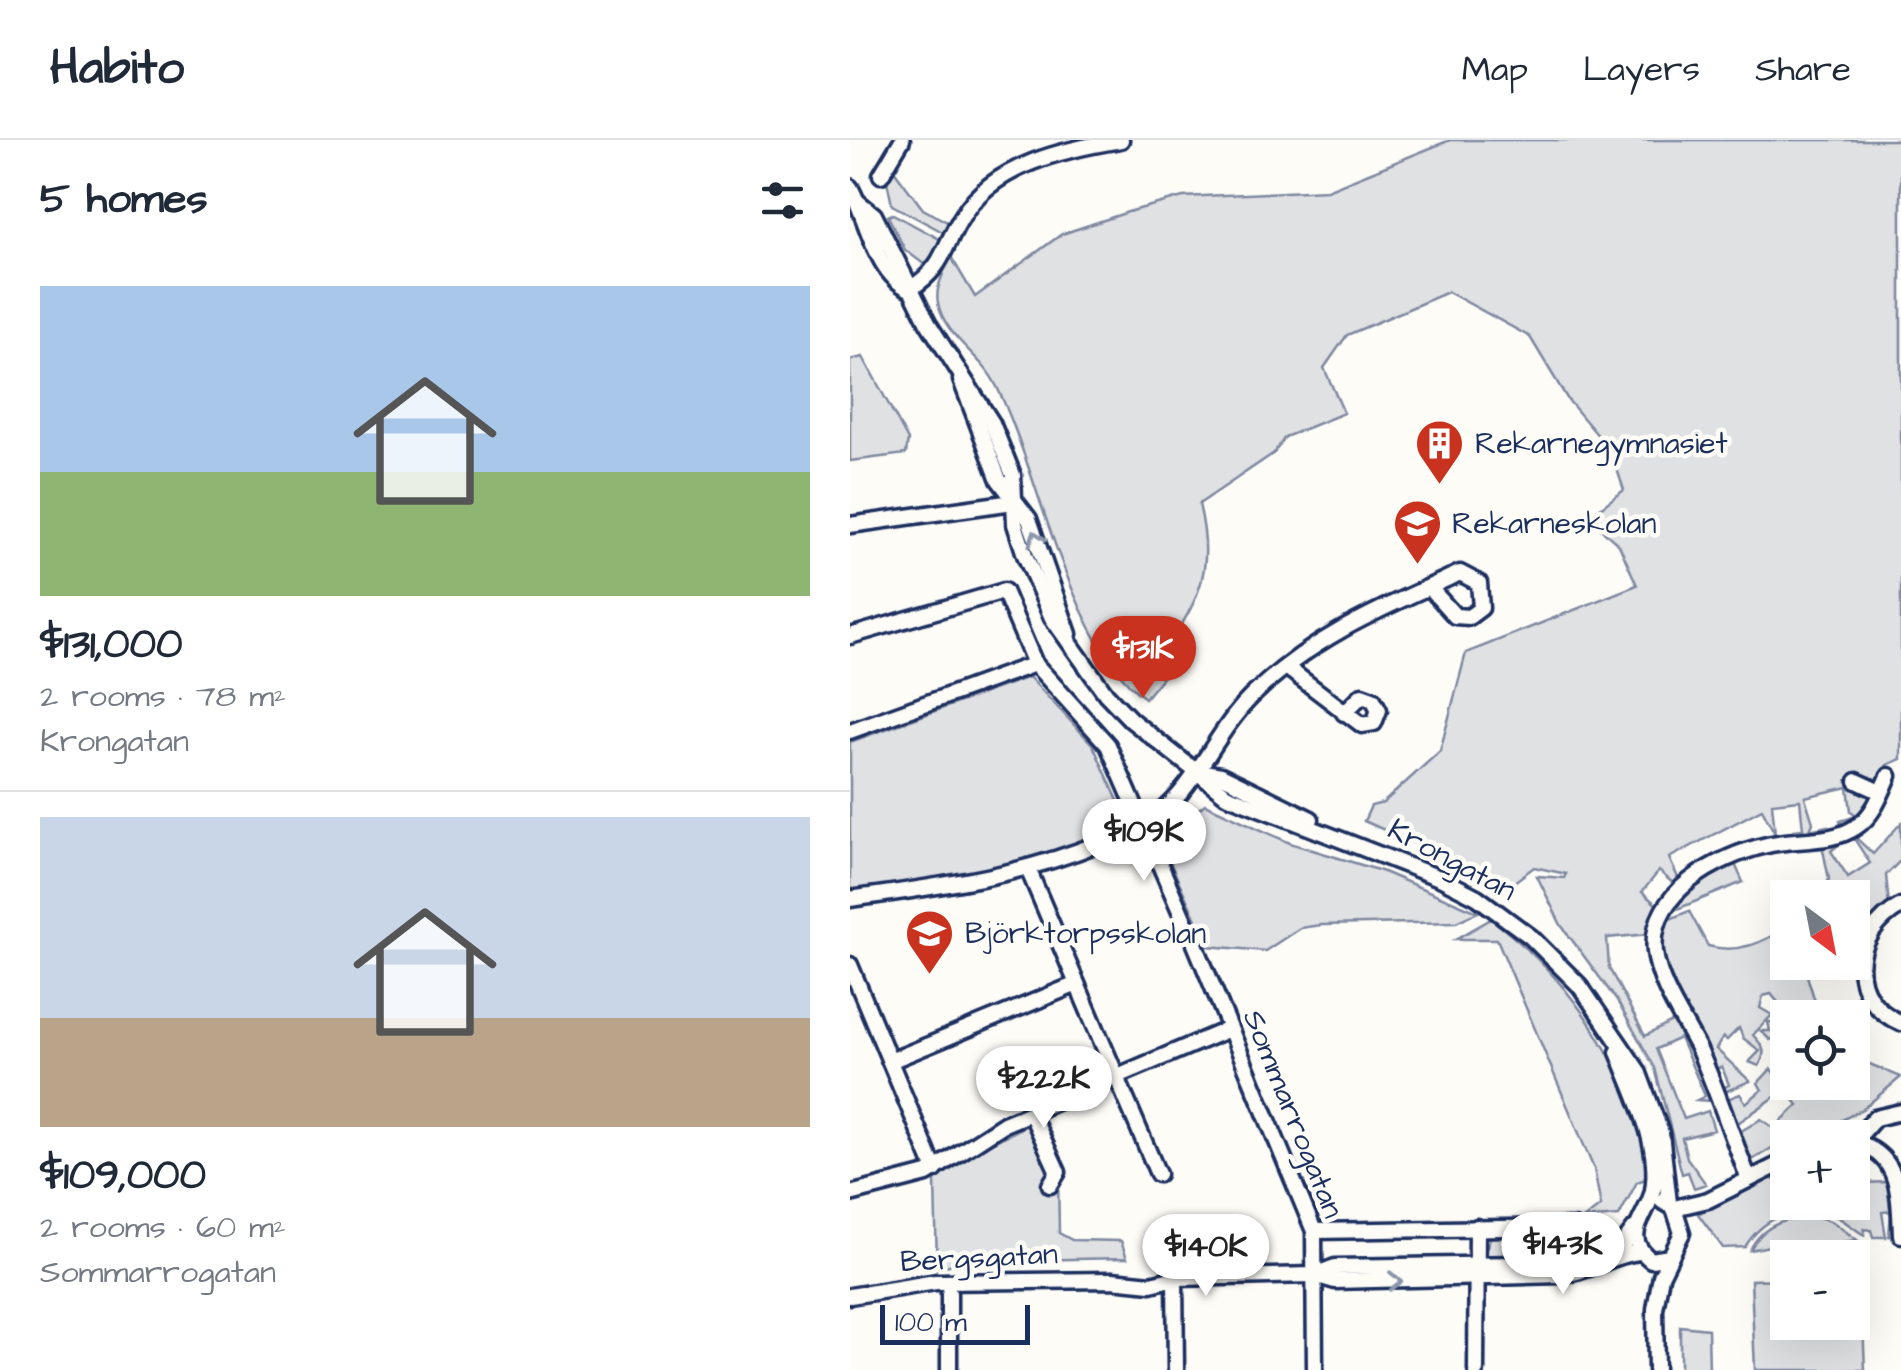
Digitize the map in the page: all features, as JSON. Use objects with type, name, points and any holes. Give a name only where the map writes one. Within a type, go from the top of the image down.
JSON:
[{"type":"street","points":[[881,174],[902,140]]},
{"type":"street","points":[[910,288],[938,267],[968,207],[994,180],[1045,159],[1121,140]]},
{"type":"street","name":"Krongatan","points":[[850,188],[854,205],[874,215],[910,288],[976,395],[1004,453],[1013,476],[1013,502],[1025,555],[1052,618],[1131,720],[1198,771],[1221,775],[1342,836],[1442,879],[1508,918],[1567,972],[1638,1071],[1655,1113],[1672,1205]]},
{"type":"street","points":[[850,526],[1013,502]]},
{"type":"street","points":[[850,899],[1028,871],[1142,824],[1178,798],[1227,725],[1286,667],[1339,629],[1429,587]]},
{"type":"street","points":[[850,636],[1004,590],[1035,664],[1100,732],[1187,927]]},
{"type":"street","points":[[850,731],[1035,664]]},
{"type":"street","points":[[1286,667],[1344,713]]},
{"type":"street","points":[[1749,1179],[1700,1054],[1658,968],[1657,924],[1668,901],[1694,878],[1763,845],[1846,832],[1868,817],[1888,776]]},
{"type":"street","points":[[1857,781],[1882,792]]},
{"type":"street","points":[[1028,871],[1158,1174]]},
{"type":"street","points":[[1901,906],[1871,930],[1859,965],[1871,1001],[1901,1024]]},
{"type":"street","name":"Sommarrogatan","points":[[1195,944],[1314,1231],[1315,1370]]},
{"type":"street","points":[[850,965],[935,1170]]},
{"type":"street","points":[[890,1061],[1077,984]]},
{"type":"street","points":[[850,1194],[911,1181],[935,1170],[992,1130],[1229,1029]]},
{"type":"street","name":"Krongatan","points":[[1610,1030],[1649,1140],[1654,1184],[1646,1206]]},
{"type":"street","points":[[1870,1124],[1875,1118],[1901,1112]]},
{"type":"street","points":[[1031,1113],[1058,1172],[1050,1185]]},
{"type":"street","points":[[1870,1148],[1894,1170],[1900,1194],[1901,1235]]},
{"type":"street","points":[[1681,1224],[1708,1200],[1770,1169]]},
{"type":"street","points":[[1656,1370],[1655,1310],[1645,1254],[1635,1228],[1646,1206],[1708,1200]]},
{"type":"street","points":[[1655,1310],[1670,1256],[1680,1240],[1681,1224],[1672,1205]]},
{"type":"street","points":[[1476,1370],[1477,1227]]},
{"type":"street","points":[[1314,1231],[1574,1227]]},
{"type":"street","name":"Bergsgatan","points":[[1477,1273],[1584,1262],[1620,1248],[1635,1228]]},
{"type":"street","points":[[1645,1254],[1657,1260],[1670,1256]]},
{"type":"street","name":"Bergsgatan","points":[[850,1296],[936,1282],[1112,1280],[1150,1274],[1176,1278],[1314,1275],[1335,1267],[1584,1273],[1623,1255],[1645,1254]]},
{"type":"street","points":[[1176,1278],[1176,1370]]},
{"type":"street","points":[[949,1293],[949,1370]]},
{"type":"shaded area","points":[[1450,140],[1901,140],[1901,759],[1887,765],[1875,783],[1854,785],[1872,796],[1861,815],[1842,828],[1840,821],[1857,816],[1851,811],[1848,787],[1805,797],[1813,823],[1810,830],[1827,826],[1830,831],[1794,834],[1793,830],[1803,829],[1800,800],[1772,803],[1775,834],[1762,809],[1669,858],[1679,880],[1674,884],[1659,871],[1642,892],[1657,905],[1649,934],[1607,938],[1609,968],[1645,1036],[1676,1020],[1712,1101],[1697,1100],[1705,1096],[1680,1038],[1656,1049],[1684,1119],[1708,1111],[1714,1130],[1682,1138],[1687,1158],[1706,1184],[1694,1188],[1688,1172],[1682,1174],[1655,1068],[1617,1001],[1561,925],[1537,876],[1564,878],[1566,874],[1534,867],[1505,889],[1471,868],[1364,821],[1371,806],[1383,803],[1440,751],[1466,653],[1637,585],[1619,545],[1595,524],[1595,512],[1624,490],[1611,451],[1568,400],[1530,337],[1448,292],[1347,335],[1324,368],[1344,413],[1285,437],[1274,453],[1199,504],[1205,551],[1199,588],[1183,623],[1157,662],[1164,675],[1145,698],[1119,673],[1096,638],[1058,553],[996,385],[952,332],[938,305],[938,290],[950,255],[975,297],[1062,234],[1128,212],[1183,197],[1327,190]]},
{"type":"shaded area","points":[[893,169],[923,209],[951,224],[943,232],[892,205],[887,181]]},
{"type":"shaded area","points":[[893,214],[943,241],[925,265],[905,250],[888,216]]},
{"type":"shaded area","points":[[863,357],[908,440],[906,454],[850,461],[850,360]]},
{"type":"shaded area","points":[[1029,677],[1093,745],[1128,823],[1024,866],[850,891],[850,742]]},
{"type":"shaded area","points":[[1205,804],[1290,843],[1381,871],[1478,912],[1456,922],[1300,928],[1265,951],[1208,946],[1160,840]]},
{"type":"shaded area","points":[[1901,823],[1901,860],[1886,875],[1889,906],[1870,922],[1870,880],[1829,880],[1822,845],[1837,846],[1831,851],[1848,877],[1870,863],[1853,837],[1846,838],[1859,833],[1857,839],[1873,854]]},
{"type":"shaded area","points":[[1735,864],[1743,882],[1670,912],[1689,888]]},
{"type":"shaded area","points":[[1689,911],[1708,946],[1719,948],[1749,946],[1770,937],[1770,980],[1808,980],[1815,1000],[1763,996],[1760,1008],[1770,1017],[1753,1035],[1763,1049],[1759,1066],[1749,1062],[1760,1051],[1743,1038],[1739,1028],[1727,1040],[1723,1037],[1716,1049],[1750,1081],[1722,1093],[1721,1089],[1729,1085],[1722,1067],[1713,1069],[1659,950],[1665,921]]},
{"type":"shaded area","points":[[1491,919],[1549,971],[1596,1033],[1615,1067],[1642,1140],[1649,1178],[1637,1182],[1619,1216],[1583,1219],[1601,1206],[1594,1169],[1497,939],[1456,939]]},
{"type":"shaded area","points":[[1870,1064],[1901,1077],[1864,1108],[1842,1120],[1782,1120],[1798,1105],[1794,1100],[1870,1100]]},
{"type":"shaded area","points":[[1770,1070],[1770,1100],[1735,1125],[1725,1100],[1740,1094],[1746,1103],[1762,1090],[1758,1083]]},
{"type":"shaded area","points":[[1761,1119],[1770,1125],[1770,1149],[1749,1162],[1738,1133]]},
{"type":"shaded area","points":[[1030,1124],[1058,1172],[1059,1233],[1072,1240],[1121,1241],[1127,1258],[961,1261],[937,1269],[935,1180],[967,1155]]},
{"type":"shaded area","points":[[1770,1178],[1772,1220],[1745,1247],[1723,1248],[1698,1214]]},
{"type":"shaded area","points":[[1887,1182],[1890,1211],[1882,1212],[1886,1237],[1873,1237],[1871,1230],[1864,1229],[1864,1235],[1843,1220],[1870,1220],[1870,1183]]},
{"type":"shaded area","points":[[1790,1220],[1827,1220],[1857,1240],[1770,1240],[1770,1246],[1750,1250],[1762,1234]]},
{"type":"shaded area","points":[[1577,1227],[1604,1227],[1614,1245],[1593,1256],[1489,1259],[1485,1251],[1492,1234],[1525,1233],[1527,1250],[1576,1249]]},
{"type":"shaded area","points":[[1770,1279],[1770,1340],[1864,1340],[1865,1370],[1755,1370],[1751,1280]]},
{"type":"shaded area","points":[[1680,1326],[1708,1329],[1709,1370],[1680,1370]]},
{"type":"place","name":"Rekarnegymnasiet","points":[[1440,486]]},
{"type":"place","name":"Rekarneskolan","points":[[1417,566]]},
{"type":"place","name":"Björktorpsskolan","points":[[930,976]]}]
